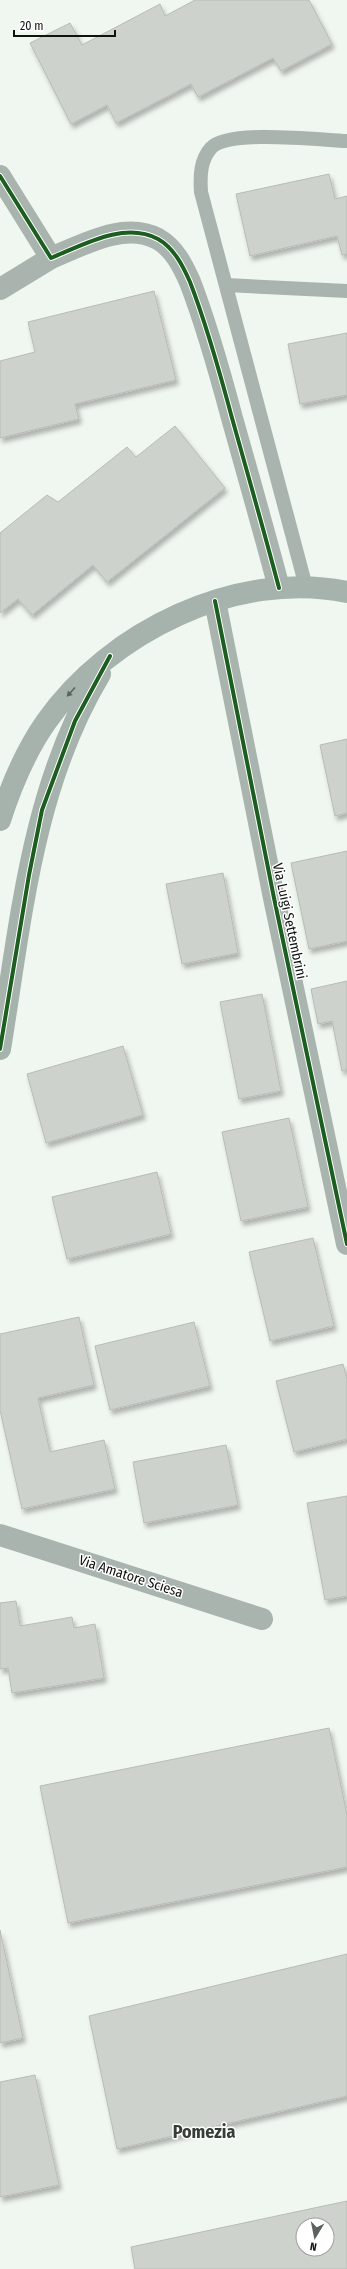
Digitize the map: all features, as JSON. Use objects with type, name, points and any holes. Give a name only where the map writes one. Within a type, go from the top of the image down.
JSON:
[{"type":"street","points":[[0,176],[51,258]]},
{"type":"street","points":[[0,289],[51,258],[114,234],[132,233],[157,239],[168,245],[176,255],[190,282],[221,377],[279,588]]},
{"type":"street","points":[[0,820],[29,749],[46,722],[76,687],[110,656],[159,624],[187,610],[215,601],[279,588],[306,587],[347,592]]},
{"type":"street","name":"Via Luigi Settembrini","points":[[215,601],[274,898],[347,1244]]},
{"type":"street","points":[[0,1049],[29,875],[42,810],[75,721],[110,656]]},
{"type":"street","name":"Via Amatore Sciesa","points":[[0,1535],[262,1619]]},
{"type":"lane","points":[[306,587],[201,192],[202,167],[206,155],[212,147],[220,142],[241,138],[347,141]]},
{"type":"lane","points":[[226,285],[347,290]]},
{"type":"building","points":[[195,0],[309,0],[332,44],[281,71],[273,58],[198,97],[191,84],[116,123],[107,105],[71,124],[30,43],[70,23],[82,45],[160,4],[165,16]]},
{"type":"building","points":[[329,174],[335,199],[347,196],[347,254],[342,255],[337,236],[250,256],[236,194]]},
{"type":"building","points":[[154,291],[176,380],[75,404],[79,419],[0,438],[0,361],[35,352],[28,322]]},
{"type":"building","points":[[347,333],[347,395],[300,404],[288,344]]},
{"type":"building","points":[[175,426],[225,488],[107,582],[93,565],[32,615],[18,599],[0,613],[0,533],[47,495],[58,502],[127,447],[136,457]]},
{"type":"building","points":[[347,739],[347,813],[335,816],[320,745]]},
{"type":"building","points":[[347,851],[347,941],[309,949],[291,863]]},
{"type":"building","points":[[223,873],[238,953],[182,964],[166,884]]},
{"type":"building","points":[[347,981],[347,1069],[342,1071],[332,1021],[318,1024],[311,989]]},
{"type":"building","points":[[262,994],[281,1091],[239,1099],[220,1002]]},
{"type":"building","points":[[123,1046],[143,1115],[46,1143],[27,1074]]},
{"type":"building","points":[[289,1118],[308,1207],[241,1221],[222,1132]]},
{"type":"building","points":[[157,1172],[171,1234],[67,1259],[52,1197]]},
{"type":"building","points":[[313,1238],[334,1326],[270,1341],[249,1252]]},
{"type":"building","points":[[79,1317],[94,1385],[38,1398],[50,1452],[104,1440],[115,1489],[22,1509],[0,1410],[0,1334]]},
{"type":"building","points":[[194,1322],[210,1386],[110,1410],[95,1346]]},
{"type":"building","points":[[343,1364],[347,1379],[347,1439],[294,1452],[276,1381]]},
{"type":"building","points":[[226,1445],[238,1505],[144,1523],[133,1462]]},
{"type":"building","points":[[347,1496],[347,1596],[325,1600],[307,1503]]},
{"type":"building","points":[[16,1601],[20,1626],[72,1617],[74,1628],[95,1624],[104,1678],[12,1693],[8,1668],[0,1669],[0,1603]]},
{"type":"building","points":[[329,1728],[347,1815],[347,1867],[68,1923],[40,1786]]},
{"type":"building","points":[[0,1930],[23,2038],[0,2043]]},
{"type":"building","points":[[347,1954],[347,2096],[117,2149],[89,2016]]},
{"type":"building","points":[[35,2075],[59,2185],[0,2197],[0,2082]]},
{"type":"building","points":[[347,2201],[347,2269],[135,2269],[131,2247]]},
{"type":"cycle path","points":[[0,176],[51,258],[104,237],[131,233],[145,234],[158,239],[173,252],[190,282],[202,315],[279,588]]},
{"type":"cycle path","points":[[215,601],[274,898],[347,1244]]},
{"type":"cycle path","points":[[0,1049],[29,875],[42,810],[75,721],[110,656]]},
{"type":"district","name":"Pomezia","points":[[204,2132]]}]
